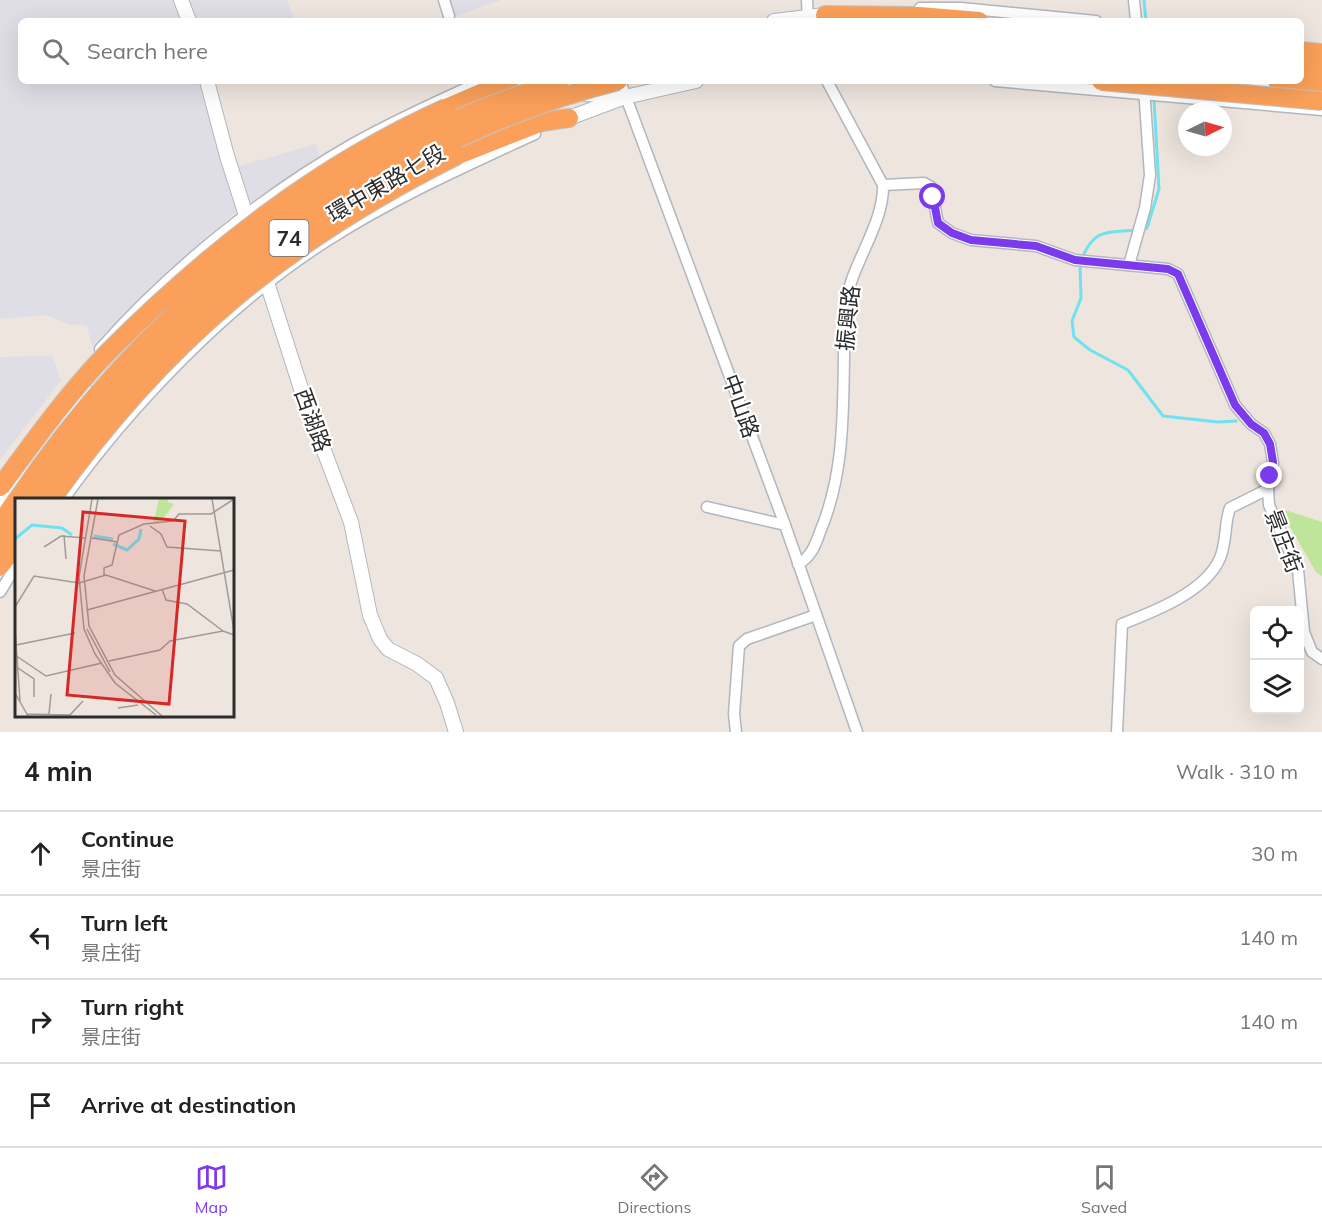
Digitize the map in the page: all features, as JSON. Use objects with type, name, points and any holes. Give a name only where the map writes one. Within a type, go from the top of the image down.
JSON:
[{"type":"highway","points":[[814,18],[919,16],[943,18]]},
{"type":"highway","points":[[1304,51],[1322,53]]},
{"type":"highway","points":[[1304,67],[1322,69]]},
{"type":"highway","points":[[0,487],[52,417],[108,353],[252,222],[368,146],[502,84]]},
{"type":"highway","name":"74","points":[[18,498],[65,431],[121,365],[198,290],[243,253],[327,192],[399,148],[465,116],[552,84]]},
{"type":"highway","points":[[1134,84],[1322,101]]},
{"type":"highway","points":[[1300,84],[1322,87]]},
{"type":"highway","name":"74","points":[[35,498],[82,434],[174,331],[241,272],[296,232],[405,162],[441,145],[538,104],[621,86]]},
{"type":"highway","points":[[52,498],[85,452],[143,383],[227,303],[310,239],[349,214],[458,155],[542,122],[569,118]]},
{"type":"highway","name":"74","points":[[0,524],[15,503]]},
{"type":"highway","points":[[0,548],[15,526]]},
{"type":"highway","points":[[0,566],[15,547]]},
{"type":"street","points":[[181,0],[188,18]]},
{"type":"street","points":[[444,0],[449,16]]},
{"type":"street","points":[[807,0],[814,18],[855,8],[961,8],[1065,18]]},
{"type":"street","points":[[1134,0],[1136,18]]},
{"type":"street","points":[[1304,42],[1322,45]]},
{"type":"street","points":[[1304,62],[1322,63]]},
{"type":"street","name":"西湖路","points":[[208,84],[245,216],[304,398],[351,522],[370,615],[380,639],[388,649],[417,664],[436,678],[456,732]]},
{"type":"street","name":"環中東路七段","points":[[0,478],[68,385],[115,332],[166,283],[245,216],[350,146],[476,84]]},
{"type":"street","name":"環中東路七段","points":[[0,507],[64,418],[162,318],[213,271],[325,188],[424,129],[482,102],[531,84]]},
{"type":"street","name":"環中東路七段","points":[[40,498],[85,436],[176,334],[210,302],[333,212],[406,166],[508,120],[588,93],[621,86],[651,84]]},
{"type":"street","points":[[829,84],[884,185]]},
{"type":"street","points":[[1030,84],[1322,110]]},
{"type":"street","points":[[1129,265],[1145,208],[1150,176],[1143,84]]},
{"type":"street","points":[[1279,84],[1322,87]]},
{"type":"street","name":"環中東路七段","points":[[64,498],[89,464],[152,391],[267,283],[324,242],[426,183],[569,118],[621,86]]},
{"type":"street","name":"中山路","points":[[621,86],[785,525],[857,732]]},
{"type":"street","name":"景庄街","points":[[884,185],[924,183],[931,187],[938,223],[959,236],[1036,246],[1075,260],[1168,269],[1178,274],[1235,405],[1251,424],[1264,433],[1270,444],[1273,462],[1268,489],[1269,505],[1298,570],[1304,633],[1312,652],[1322,658]]},
{"type":"street","name":"振興路","points":[[798,564],[808,559],[828,512],[837,483],[842,437],[845,306],[852,276],[884,201],[884,185]]},
{"type":"street","points":[[1117,732],[1122,624],[1179,600],[1209,573],[1220,559],[1230,508],[1268,489]]},
{"type":"street","points":[[707,507],[785,525]]},
{"type":"street","points":[[0,556],[15,533]]},
{"type":"street","points":[[0,592],[15,568]]},
{"type":"street","points":[[736,732],[734,714],[739,646],[747,639],[816,615]]},
{"type":"shaded area","points":[[0,0],[287,0],[294,18],[18,18],[18,84],[211,84],[200,90],[225,170],[316,144],[319,156],[235,213],[154,283],[92,346],[87,326],[69,324],[46,315],[0,319]]},
{"type":"shaded area","points":[[448,0],[501,0],[453,17]]},
{"type":"shaded area","points":[[52,356],[61,380],[0,460],[0,357]]},
{"type":"green space","points":[[1279,508],[1322,522],[1322,576],[1316,572]]},
{"type":"waterway","points":[[1144,0],[1146,18]]},
{"type":"waterway","points":[[1143,229],[1147,228],[1159,189],[1154,99]]},
{"type":"waterway","points":[[1082,258],[1092,241],[1098,236],[1111,232],[1137,230]]},
{"type":"waterway","points":[[1080,265],[1081,298],[1072,321],[1074,337],[1090,350],[1128,370],[1163,416],[1218,422],[1236,421]]},
{"type":"route","points":[[933,197],[938,223],[959,236],[971,240],[1036,246],[1075,260],[1168,269],[1178,274],[1235,405],[1251,424],[1264,433],[1270,444],[1273,462],[1270,476]]}]
